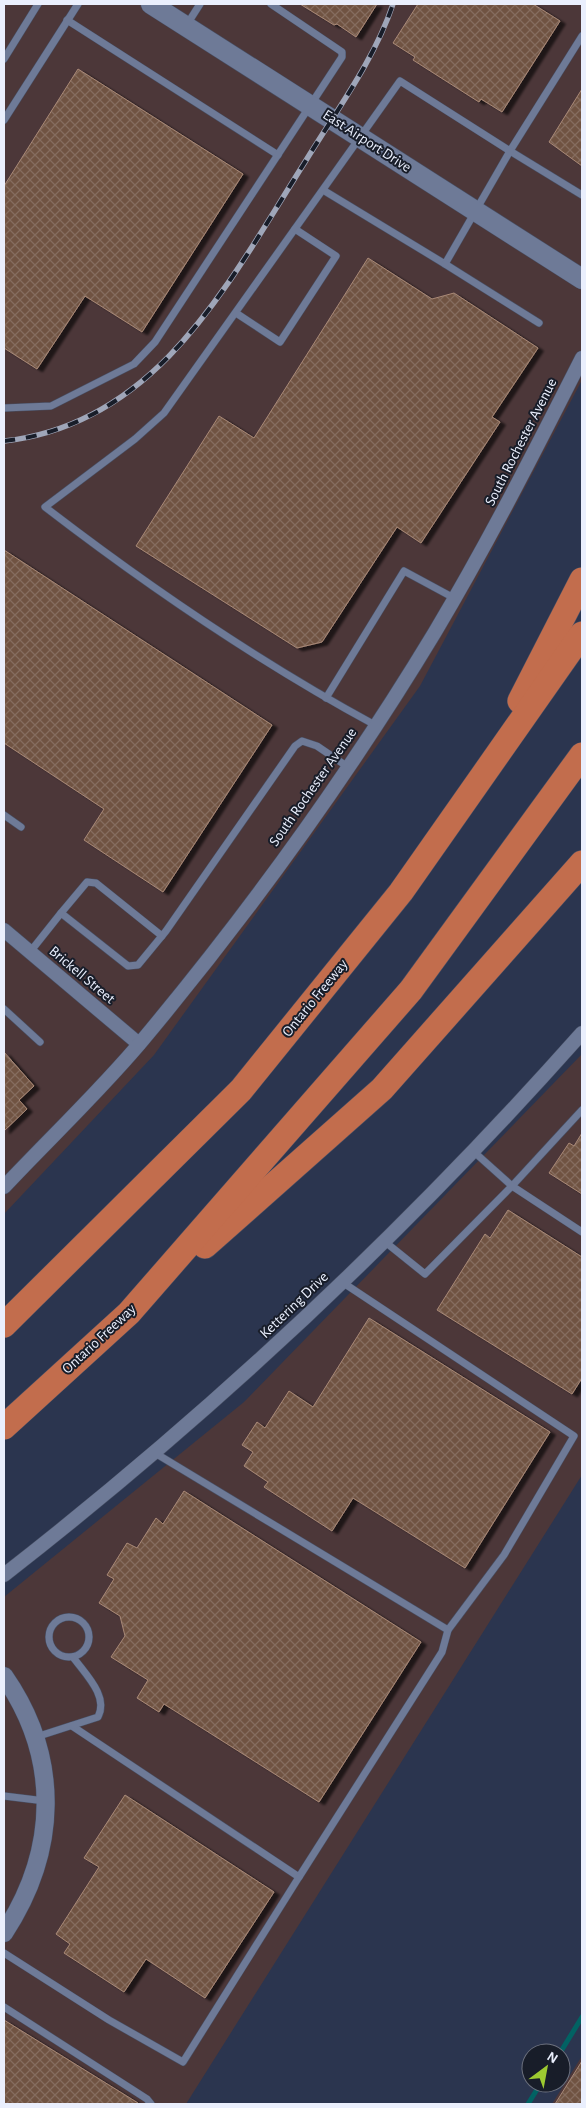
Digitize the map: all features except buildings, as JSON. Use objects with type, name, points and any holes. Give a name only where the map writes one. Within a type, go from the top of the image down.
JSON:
[{"type":"highway","points":[[473,792],[582,580]]},
{"type":"highway","name":"Ontario Freeway","points":[[4,1325],[241,1090],[401,892],[473,792],[582,634]]},
{"type":"highway","name":"Ontario Freeway","points":[[4,1427],[128,1313],[411,990],[582,755]]},
{"type":"highway","points":[[128,1313],[382,1089],[582,863]]},
{"type":"main road","name":"East Airport Drive","points":[[151,4],[582,279]]},
{"type":"street","name":"South Rochester Avenue","points":[[4,1187],[140,1044],[243,913],[348,767],[454,598],[516,488],[582,358]]},
{"type":"street","name":"Brickell Street","points":[[4,930],[140,1044]]},
{"type":"street","name":"Kettering Drive","points":[[4,1575],[84,1513],[254,1365],[384,1241],[473,1151],[582,1033]]},
{"type":"street","points":[[4,1676],[28,1719],[44,1768],[46,1830],[38,1862],[27,1893],[4,1934]]},
{"type":"lane","points":[[4,59],[37,4]]},
{"type":"lane","points":[[4,120],[78,4]]},
{"type":"lane","points":[[186,26],[200,4]]},
{"type":"lane","points":[[4,408],[51,406],[134,364],[155,342],[342,57],[342,52],[271,4]]},
{"type":"lane","points":[[68,20],[278,154]]},
{"type":"lane","points":[[445,264],[510,151],[582,36]]},
{"type":"lane","points":[[375,725],[326,698],[121,565],[45,507],[135,439],[164,413],[400,80],[582,195]]},
{"type":"lane","points":[[323,190],[539,322]]},
{"type":"lane","points":[[236,313],[280,342],[336,256],[295,229]]},
{"type":"lane","points":[[326,698],[404,571],[454,598]]},
{"type":"lane","points":[[61,914],[128,966],[138,965],[162,936],[295,746],[302,741],[317,746],[348,767]]},
{"type":"lane","points":[[4,815],[21,827]]},
{"type":"lane","points":[[30,952],[87,882],[96,883],[162,936]]},
{"type":"lane","points":[[4,1009],[40,1042]]},
{"type":"lane","points":[[384,1241],[425,1274],[512,1186],[582,1110]]},
{"type":"lane","points":[[473,1151],[512,1186],[582,1232]]},
{"type":"lane","points":[[4,1953],[109,2020],[183,2062],[442,1652],[448,1630],[504,1555],[574,1436],[342,1282]]},
{"type":"lane","points":[[155,1453],[448,1630]]},
{"type":"lane","points":[[68,1617],[81,1621],[88,1632],[88,1645],[84,1651],[73,1657],[60,1656],[50,1646],[49,1633],[52,1626],[62,1618],[68,1617]]},
{"type":"lane","points":[[35,1737],[98,1717],[102,1709],[102,1699],[73,1657]]},
{"type":"lane","points":[[72,1726],[299,1877]]},
{"type":"lane","points":[[4,1796],[45,1801]]},
{"type":"lane","points":[[4,2007],[152,2104]]},
{"type":"shaded area","points":[[4,4],[582,4],[582,380],[420,686],[154,1055],[4,1214]]},
{"type":"shaded area","points":[[582,1054],[582,1475],[186,2104],[4,2104],[4,1597],[244,1402]]},
{"type":"shaded area","points":[[582,2056],[582,2104],[552,2104],[559,2093],[571,2093],[571,2074]]},
{"type":"waterway","points":[[566,2043],[582,2017]]},
{"type":"waterway","points":[[528,2104],[535,2093]]},
{"type":"railway","points":[[4,441],[58,429],[106,407],[148,376],[184,339],[218,298],[341,105],[376,46],[393,4]]}]
